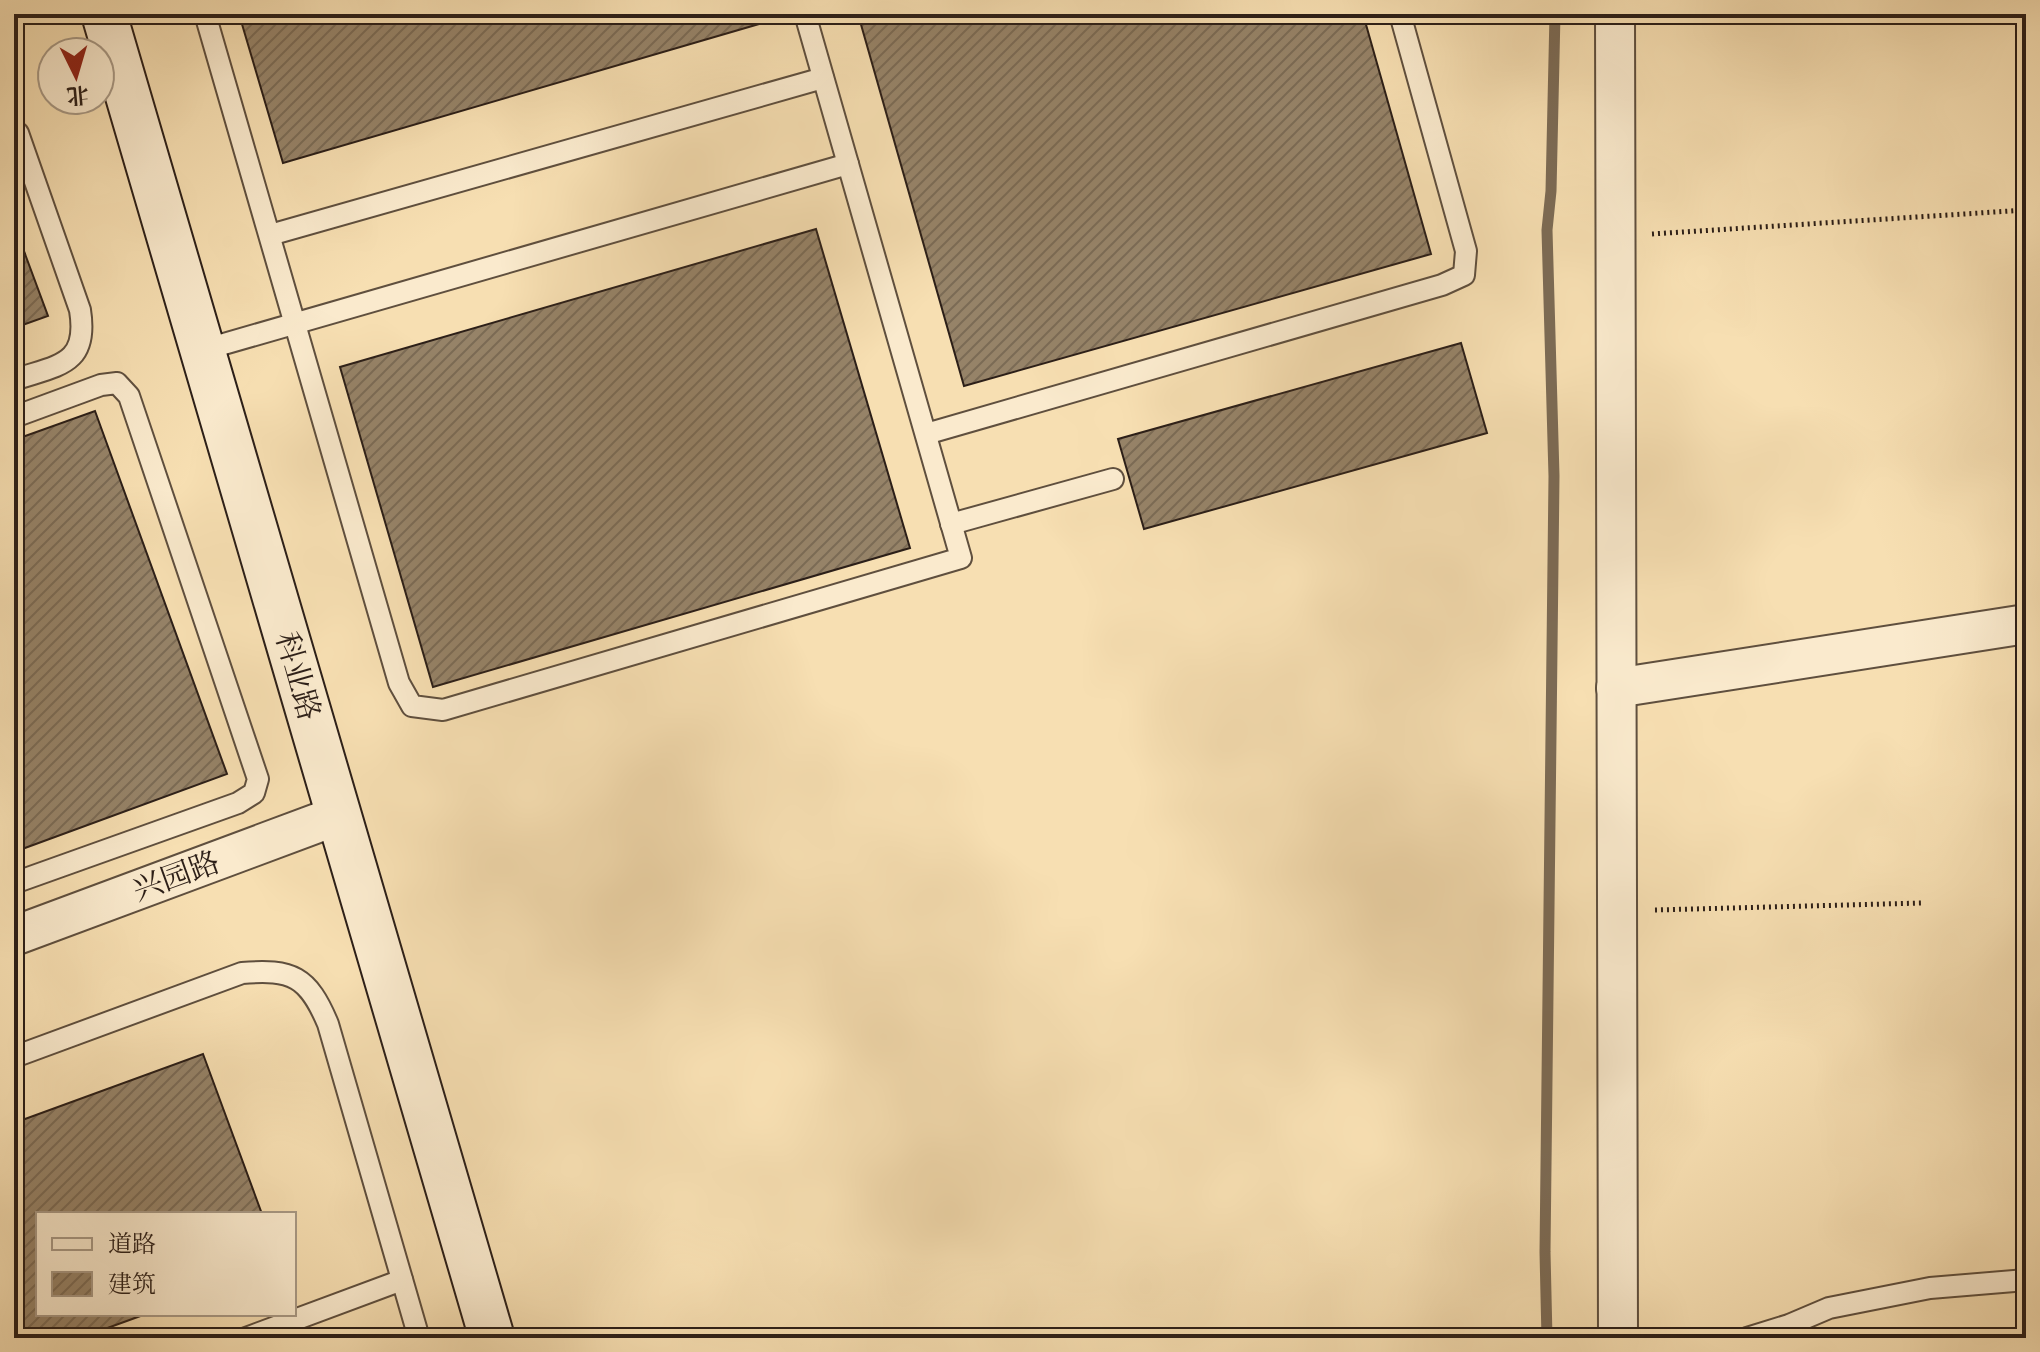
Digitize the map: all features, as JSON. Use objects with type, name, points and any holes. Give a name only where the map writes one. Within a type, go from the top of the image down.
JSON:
[{"type":"street","name":"科业路","points":[[104,14],[492,1338]]},
{"type":"street","points":[[1615,14],[1618,1338]]},
{"type":"street","points":[[1616,688],[2026,624]]},
{"type":"street","name":"兴园路","points":[[14,936],[339,815]]},
{"type":"lane","points":[[205,14],[399,683],[412,706],[443,710],[961,558],[805,14]]},
{"type":"lane","points":[[926,434],[1442,285],[1464,275],[1466,251],[1400,14]]},
{"type":"lane","points":[[270,235],[823,78]]},
{"type":"lane","points":[[14,380],[69,360],[80,345],[83,331],[80,310],[18,133]]},
{"type":"lane","points":[[203,350],[848,164]]},
{"type":"lane","points":[[14,417],[101,385],[117,383],[129,396],[258,779],[254,793],[238,803],[14,883]]},
{"type":"lane","points":[[951,524],[1113,479]]},
{"type":"lane","points":[[14,1057],[242,973],[269,971],[296,977],[317,998],[328,1024],[419,1338]]},
{"type":"lane","points":[[246,1338],[402,1280]]},
{"type":"lane","points":[[1747,1338],[1829,1308],[1930,1288],[2026,1280]]},
{"type":"path","points":[[1615,237],[2026,210]]},
{"type":"path","points":[[1617,911],[1922,903]]},
{"type":"building","points":[[239,14],[756,14],[759,24],[283,163]]},
{"type":"building","points":[[858,14],[1363,14],[1431,254],[964,386]]},
{"type":"building","points":[[14,223],[25,254],[14,258]]},
{"type":"building","points":[[816,229],[910,548],[433,687],[340,367]]},
{"type":"building","points":[[25,254],[48,316],[14,328],[14,258]]},
{"type":"building","points":[[1461,343],[1487,433],[1144,529],[1118,439]]},
{"type":"building","points":[[95,411],[227,774],[14,852],[14,440]]},
{"type":"building","points":[[203,1054],[261,1212],[36,1212],[36,1316],[140,1316],[80,1338],[14,1338],[14,1123]]},
{"type":"waterway","points":[[1547,1338],[1545,1252],[1554,476],[1547,230],[1551,191],[1555,14]]}]
